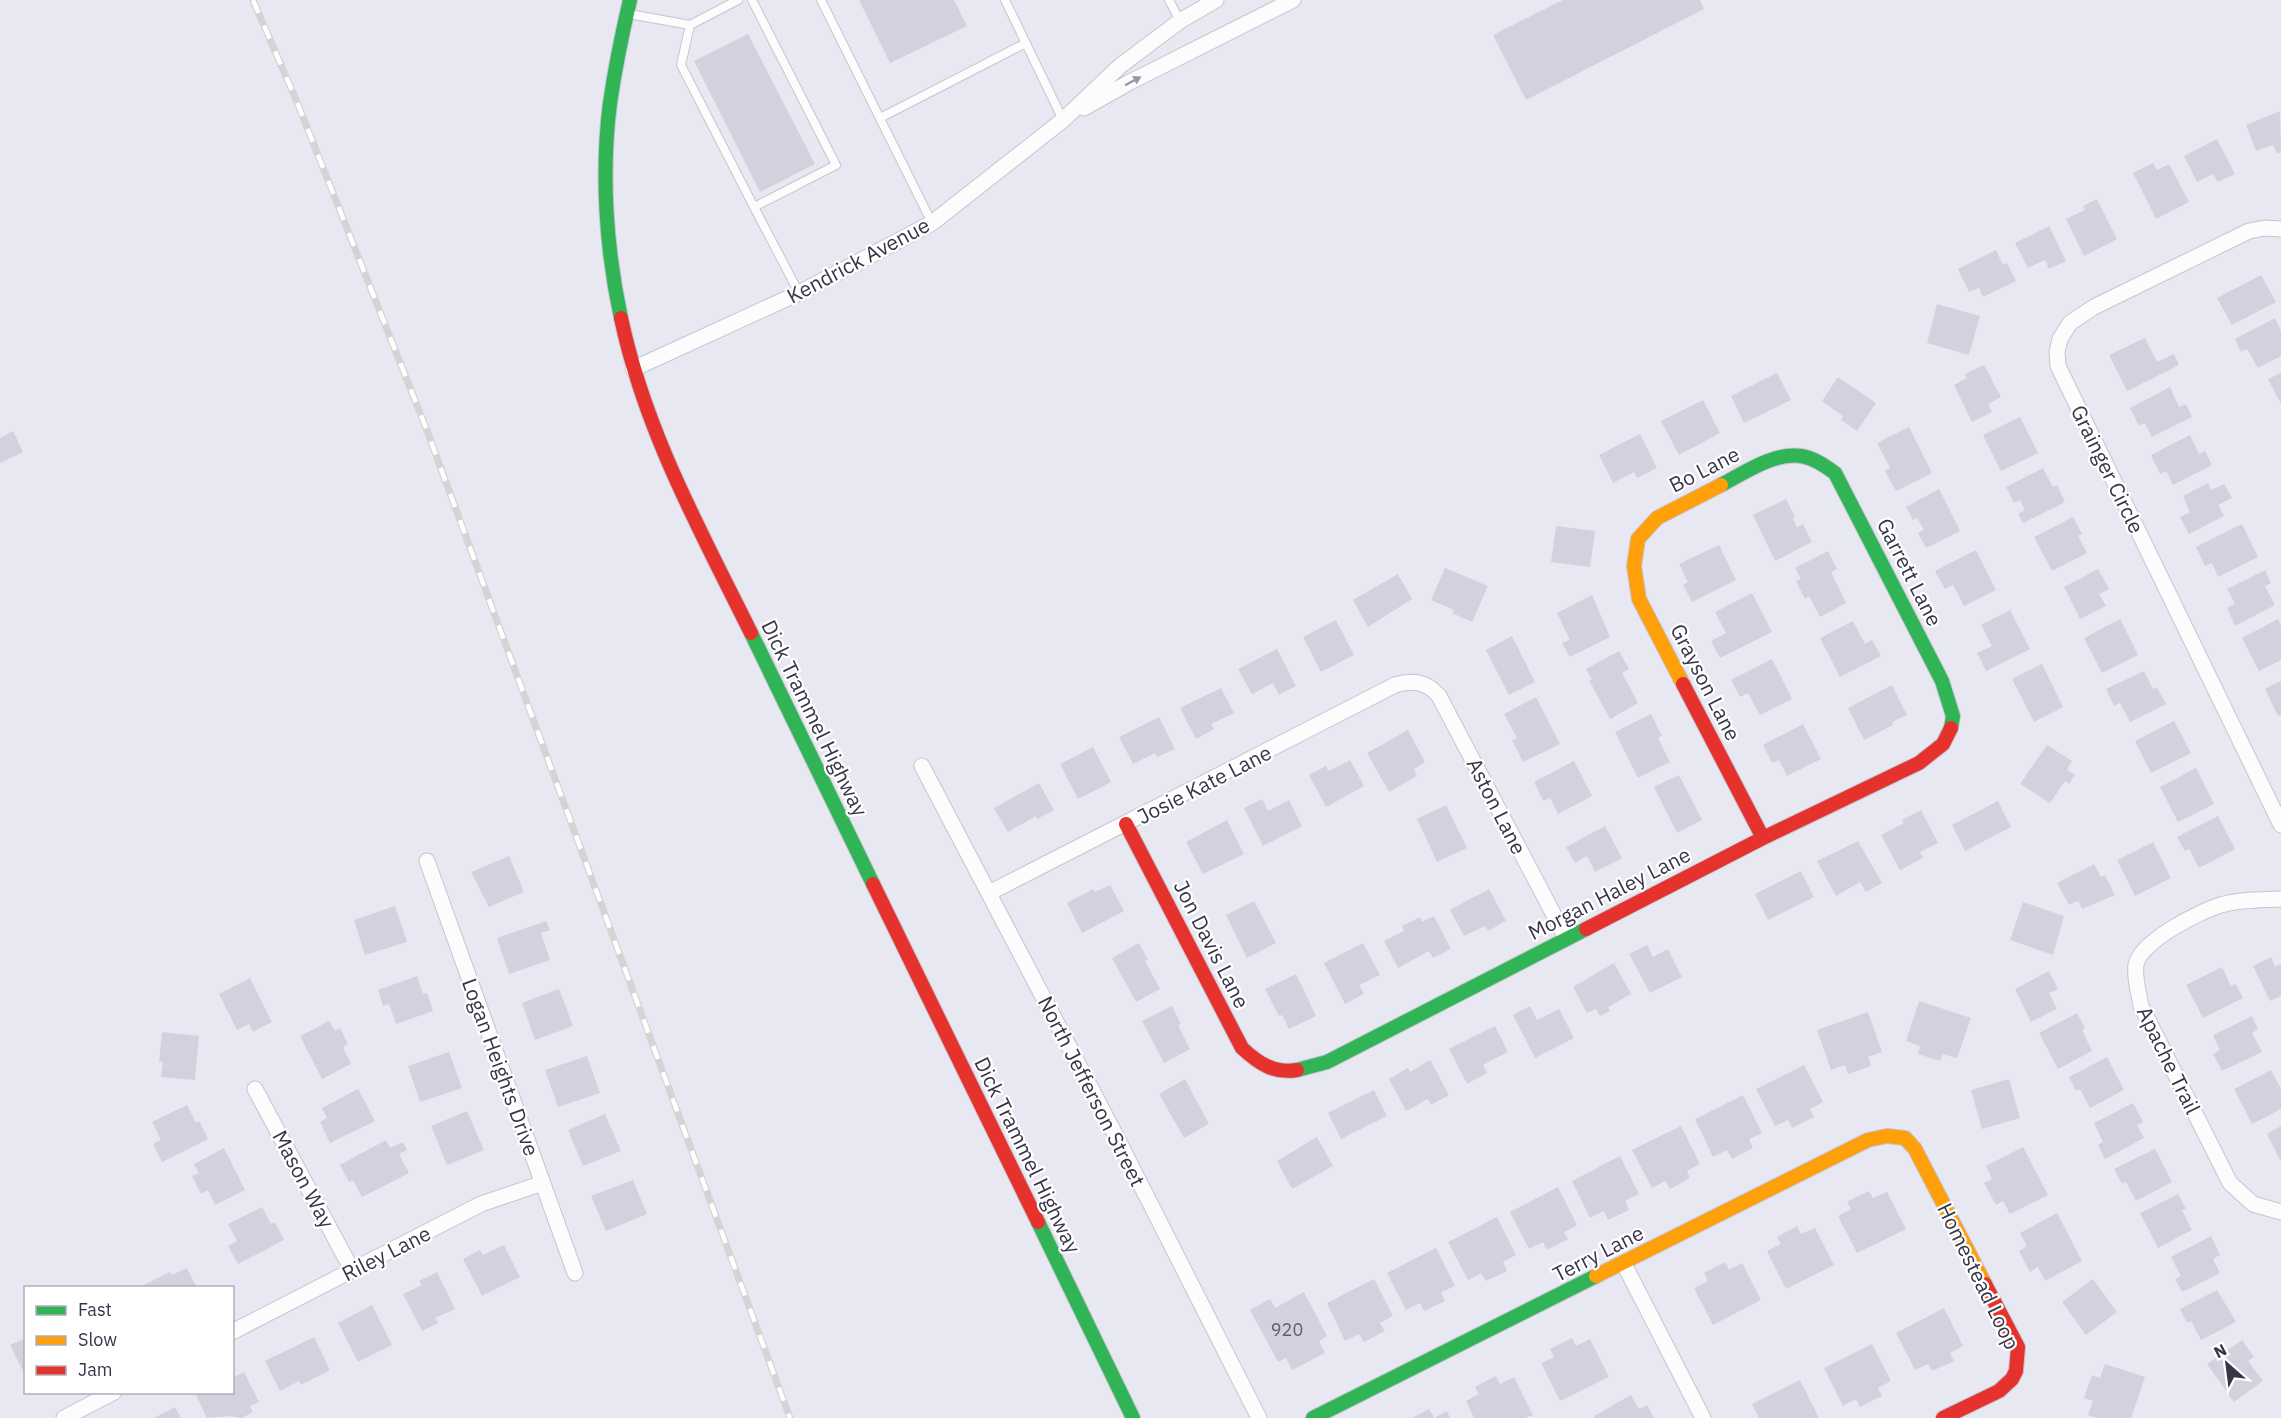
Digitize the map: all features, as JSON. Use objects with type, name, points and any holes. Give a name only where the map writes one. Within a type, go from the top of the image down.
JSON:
[{"type":"street","name":"Kendrick Avenue","points":[[633,369],[799,292],[932,223],[1063,120],[1120,66],[1180,21],[1216,0]]},
{"type":"street","name":"Kendrick Avenue","points":[[1063,120],[1130,82],[1293,0]]},
{"type":"street","name":"Dick Trammel Highway","points":[[628,7],[615,70],[607,138],[607,208],[613,280],[627,346],[647,413],[674,476],[1133,1418]]},
{"type":"street","name":"Grainger Circle","points":[[2281,229],[2249,231],[2094,307],[2070,323],[2060,339],[2057,352],[2058,366],[2281,825]]},
{"type":"street","name":"Bo Lane","points":[[1638,539],[1657,518],[1761,464],[1780,458],[1800,456]]},
{"type":"street","name":"Garrett Lane","points":[[1800,456],[1820,463],[1836,473],[1942,681],[1953,716],[1951,729]]},
{"type":"street","name":"Grayson Lane","points":[[1638,539],[1634,566],[1639,599],[1763,838]]},
{"type":"street","name":"Josie Kate Lane","points":[[989,892],[1395,685],[1408,681],[1420,682]]},
{"type":"street","name":"Aston Lane","points":[[1420,682],[1431,687],[1439,696],[1566,938]]},
{"type":"street","name":"Morgan Haley Lane","points":[[1275,1071],[1300,1072],[1327,1062],[1763,838],[1919,763],[1943,744],[1951,729]]},
{"type":"street","name":"North Jefferson Street","points":[[922,766],[1259,1418]]},
{"type":"street","name":"Jon Davis Lane","points":[[1126,824],[1242,1048],[1257,1063],[1275,1071]]},
{"type":"street","name":"Logan Heights Drive","points":[[427,861],[575,1273]]},
{"type":"street","name":"Apache Trail","points":[[2281,899],[2222,904],[2201,913],[2154,939],[2136,962],[2141,1006],[2230,1183],[2253,1204],[2281,1212]]},
{"type":"street","name":"Mason Way","points":[[255,1089],[352,1270]]},
{"type":"street","name":"Terry Lane","points":[[1313,1418],[1868,1140],[1887,1136],[1905,1138]]},
{"type":"street","name":"Homestead Loop","points":[[1905,1138],[1923,1162],[2018,1347],[2018,1365],[2012,1379],[1999,1390],[1943,1418]]},
{"type":"street","name":"Riley Lane","points":[[234,1331],[481,1204],[543,1183]]},
{"type":"street","points":[[1624,1264],[1703,1418]]},
{"type":"street","points":[[64,1418],[110,1394]]},
{"type":"lane","points":[[628,7],[690,25],[738,0]]},
{"type":"lane","points":[[752,0],[836,165],[754,207]]},
{"type":"lane","points":[[821,0],[932,223]]},
{"type":"lane","points":[[1005,0],[1063,120]]},
{"type":"lane","points":[[1169,0],[1180,21]]},
{"type":"lane","points":[[690,25],[681,65],[799,292]]},
{"type":"lane","points":[[880,118],[1026,43]]},
{"type":"building","points":[[859,0],[954,0],[967,26],[890,63]]},
{"type":"building","points":[[1563,0],[1700,0],[1704,9],[1526,100],[1493,35]]},
{"type":"building","points":[[748,34],[815,164],[760,192],[694,61]]},
{"type":"building","points":[[2280,111],[2281,152],[2277,154],[2273,145],[2256,151],[2246,125]]},
{"type":"building","points":[[2217,139],[2235,174],[2218,182],[2213,174],[2197,182],[2184,156]]},
{"type":"building","points":[[2153,163],[2157,170],[2169,164],[2189,202],[2156,219],[2133,173]]},
{"type":"building","points":[[2097,199],[2117,239],[2084,256],[2066,219],[2085,210],[2083,206]]},
{"type":"building","points":[[2049,226],[2066,261],[2049,269],[2045,260],[2028,268],[2015,243]]},
{"type":"building","points":[[1996,250],[2003,265],[2007,263],[2016,281],[1983,297],[1979,288],[1969,292],[1958,269]]},
{"type":"building","points":[[2261,275],[2276,302],[2232,325],[2217,298]]},
{"type":"building","points":[[1937,304],[1980,316],[1969,355],[1927,343]]},
{"type":"building","points":[[2275,318],[2281,331],[2281,356],[2258,368],[2247,349],[2241,352],[2235,339]]},
{"type":"building","points":[[2145,338],[2157,362],[2174,354],[2179,365],[2127,391],[2109,355]]},
{"type":"building","points":[[1984,365],[2001,397],[1988,404],[1992,412],[1972,422],[1954,385],[1967,378],[1965,374]]},
{"type":"building","points":[[1777,373],[1791,400],[1744,423],[1731,396]]},
{"type":"building","points":[[2281,373],[2281,404],[2268,379]]},
{"type":"building","points":[[1838,377],[1876,403],[1857,431],[1841,420],[1843,416],[1822,401]]},
{"type":"building","points":[[2170,387],[2179,407],[2186,404],[2192,417],[2152,437],[2145,423],[2139,426],[2130,408]]},
{"type":"building","points":[[1703,400],[1720,433],[1679,455],[1661,421]]},
{"type":"building","points":[[2020,417],[2038,453],[2001,471],[1983,435]]},
{"type":"building","points":[[1909,427],[1932,473],[1896,491],[1885,471],[1890,468],[1877,443]]},
{"type":"building","points":[[13,431],[23,452],[0,463],[0,438]]},
{"type":"building","points":[[1640,434],[1657,468],[1637,478],[1634,472],[1613,483],[1599,455]]},
{"type":"building","points":[[2190,435],[2199,454],[2205,451],[2212,465],[2173,485],[2166,471],[2160,474],[2151,455]]},
{"type":"building","points":[[2043,468],[2053,487],[2057,485],[2065,502],[2023,523],[2018,514],[2025,510],[2020,500],[2014,503],[2006,487]]},
{"type":"building","points":[[2208,483],[2211,490],[2224,484],[2232,498],[2218,505],[2224,516],[2189,534],[2180,517],[2190,512],[2183,496]]},
{"type":"building","points":[[1939,489],[1960,531],[1926,548],[1918,533],[1924,530],[1917,518],[1913,520],[1906,507]]},
{"type":"building","points":[[1786,499],[1797,527],[1803,524],[1812,542],[1775,561],[1753,515]]},
{"type":"building","points":[[2073,517],[2082,534],[2078,536],[2087,553],[2052,571],[2034,537]]},
{"type":"building","points":[[2242,524],[2258,557],[2218,577],[2212,563],[2205,566],[2196,547]]},
{"type":"building","points":[[1556,526],[1595,531],[1590,567],[1551,562]]},
{"type":"building","points":[[1719,545],[1736,580],[1692,602],[1683,585],[1688,582],[1679,564]]},
{"type":"building","points":[[1976,550],[1996,590],[1964,606],[1953,585],[1945,589],[1935,571]]},
{"type":"building","points":[[1828,551],[1837,569],[1831,572],[1846,603],[1820,617],[1809,596],[1805,599],[1796,581],[1801,579],[1795,568]]},
{"type":"building","points":[[1445,568],[1488,586],[1472,622],[1452,613],[1454,610],[1431,600]]},
{"type":"building","points":[[2098,569],[2109,589],[2099,594],[2106,606],[2080,619],[2064,587]]},
{"type":"building","points":[[2265,570],[2271,583],[2265,586],[2275,605],[2235,626],[2227,608],[2235,604],[2227,589]]},
{"type":"building","points":[[1398,574],[1412,599],[1368,627],[1353,600]]},
{"type":"building","points":[[1752,593],[1772,632],[1720,658],[1711,641],[1726,633],[1715,612]]},
{"type":"building","points":[[1592,595],[1610,637],[1570,657],[1562,643],[1570,640],[1557,613]]},
{"type":"building","points":[[2010,610],[2030,649],[1986,671],[1977,653],[1992,646],[1981,625]]},
{"type":"building","points":[[2120,619],[2138,655],[2102,673],[2084,638]]},
{"type":"building","points":[[2278,619],[2281,625],[2281,660],[2259,671],[2242,638]]},
{"type":"building","points":[[1336,620],[1354,655],[1321,672],[1303,637]]},
{"type":"building","points":[[1853,621],[1865,644],[1872,640],[1881,656],[1840,677],[1820,638]]},
{"type":"building","points":[[1512,636],[1535,682],[1509,695],[1486,650]]},
{"type":"building","points":[[1277,649],[1296,686],[1279,695],[1273,683],[1252,694],[1238,669]]},
{"type":"building","points":[[1619,651],[1629,669],[1622,673],[1638,703],[1610,719],[1589,680],[1592,679],[1586,669]]},
{"type":"building","points":[[1772,659],[1792,699],[1760,715],[1748,693],[1740,697],[1731,680]]},
{"type":"building","points":[[2042,664],[2063,707],[2034,722],[2012,679]]},
{"type":"building","points":[[2144,671],[2153,689],[2157,687],[2166,704],[2130,722],[2120,703],[2114,706],[2106,689]]},
{"type":"building","points":[[2281,681],[2281,715],[2278,716],[2265,689]]},
{"type":"building","points":[[1892,685],[1907,715],[1864,740],[1848,708]]},
{"type":"building","points":[[1221,688],[1234,713],[1211,724],[1214,729],[1196,739],[1180,708]]},
{"type":"building","points":[[1536,697],[1560,744],[1523,762],[1512,740],[1517,738],[1504,714]]},
{"type":"building","points":[[1651,714],[1662,736],[1658,738],[1670,762],[1638,778],[1615,732]]},
{"type":"building","points":[[1159,717],[1175,749],[1157,757],[1155,753],[1133,764],[1119,737]]},
{"type":"building","points":[[2174,721],[2191,753],[2151,773],[2135,741]]},
{"type":"building","points":[[1803,724],[1821,759],[1787,776],[1779,760],[1772,763],[1763,745]]},
{"type":"building","points":[[1408,730],[1425,762],[1414,769],[1417,776],[1389,792],[1367,753]]},
{"type":"building","points":[[2047,745],[2072,761],[2067,770],[2075,775],[2069,784],[2065,781],[2050,803],[2020,784]]},
{"type":"building","points":[[1093,747],[1111,782],[1078,799],[1060,764]]},
{"type":"building","points":[[1350,760],[1364,786],[1326,807],[1309,775],[1326,766],[1329,771]]},
{"type":"building","points":[[1574,761],[1592,796],[1558,814],[1550,798],[1543,801],[1534,782]]},
{"type":"building","points":[[2196,768],[2214,804],[2178,822],[2160,787]]},
{"type":"building","points":[[1679,775],[1702,820],[1677,833],[1654,787]]},
{"type":"building","points":[[1039,783],[1054,810],[1037,819],[1036,816],[1008,832],[994,808]]},
{"type":"building","points":[[1262,799],[1268,811],[1289,800],[1302,826],[1263,846],[1244,808]]},
{"type":"building","points":[[1998,801],[2011,827],[1965,851],[1952,825]]},
{"type":"building","points":[[1446,805],[1467,848],[1437,862],[1417,819]]},
{"type":"building","points":[[1921,810],[1938,843],[1920,852],[1923,858],[1900,870],[1881,835],[1904,823],[1902,820]]},
{"type":"building","points":[[2218,816],[2235,849],[2199,868],[2189,849],[2185,851],[2177,837]]},
{"type":"building","points":[[1227,820],[1244,854],[1203,874],[1186,842]]},
{"type":"building","points":[[1605,826],[1622,858],[1595,872],[1587,856],[1575,863],[1566,847]]},
{"type":"building","points":[[1858,841],[1882,883],[1866,892],[1860,882],[1836,896],[1817,861]]},
{"type":"building","points":[[2153,842],[2171,878],[2135,896],[2117,860]]},
{"type":"building","points":[[509,856],[524,892],[489,907],[471,872]]},
{"type":"building","points":[[2094,864],[2101,877],[2105,875],[2115,895],[2082,909],[2078,901],[2069,905],[2057,883]]},
{"type":"building","points":[[1801,871],[1814,897],[1768,920],[1755,894]]},
{"type":"building","points":[[1110,885],[1124,911],[1082,933],[1067,903],[1093,889],[1095,892]]},
{"type":"building","points":[[1489,889],[1506,921],[1488,931],[1485,926],[1464,936],[1450,910]]},
{"type":"building","points":[[1254,901],[1276,943],[1247,958],[1226,915]]},
{"type":"building","points":[[2023,902],[2064,916],[2053,955],[2010,940]]},
{"type":"building","points":[[395,906],[407,942],[365,955],[354,920]]},
{"type":"building","points":[[1434,916],[1451,949],[1433,958],[1429,951],[1398,968],[1384,941],[1404,931],[1402,926],[1420,917],[1422,922]]},
{"type":"building","points":[[546,921],[550,930],[541,933],[550,960],[509,974],[497,938]]},
{"type":"building","points":[[1139,943],[1148,960],[1145,961],[1160,989],[1136,1002],[1112,958]]},
{"type":"building","points":[[1363,943],[1380,975],[1359,985],[1364,994],[1345,1004],[1324,963]]},
{"type":"building","points":[[1647,945],[1653,957],[1668,949],[1682,977],[1650,993],[1629,954]]},
{"type":"building","points":[[2271,957],[2275,967],[2281,964],[2281,996],[2270,1001],[2253,966]]},
{"type":"building","points":[[1614,963],[1631,994],[1608,1007],[1610,1011],[1600,1016],[1596,1009],[1587,1013],[1573,987]]},
{"type":"building","points":[[2222,967],[2231,986],[2236,984],[2243,998],[2203,1018],[2186,985]]},
{"type":"building","points":[[2049,971],[2058,989],[2049,993],[2057,1009],[2031,1022],[2015,989]]},
{"type":"building","points":[[1296,974],[1316,1016],[1289,1029],[1282,1015],[1279,1016],[1265,989]]},
{"type":"building","points":[[417,976],[423,994],[427,993],[433,1011],[396,1024],[389,1004],[383,1006],[378,990]]},
{"type":"building","points":[[250,978],[272,1022],[253,1032],[249,1024],[237,1030],[219,994]]},
{"type":"building","points":[[559,989],[573,1026],[535,1040],[522,1003]]},
{"type":"building","points":[[1919,1001],[1971,1018],[1957,1058],[1943,1054],[1940,1061],[1918,1054],[1920,1046],[1906,1041]]},
{"type":"building","points":[[1172,1006],[1181,1024],[1178,1025],[1190,1049],[1164,1063],[1142,1021]]},
{"type":"building","points":[[1530,1006],[1537,1020],[1559,1009],[1574,1038],[1535,1058],[1513,1015]]},
{"type":"building","points":[[1868,1012],[1882,1052],[1868,1057],[1871,1066],[1848,1074],[1845,1065],[1831,1070],[1817,1030]]},
{"type":"building","points":[[2077,1013],[2085,1028],[2082,1030],[2092,1051],[2058,1069],[2039,1033]]},
{"type":"building","points":[[2252,1016],[2258,1029],[2252,1033],[2262,1052],[2222,1071],[2213,1054],[2220,1050],[2213,1035]]},
{"type":"building","points":[[329,1021],[335,1031],[340,1028],[348,1044],[343,1047],[351,1064],[322,1079],[300,1036]]},
{"type":"building","points":[[1495,1026],[1508,1052],[1483,1065],[1487,1073],[1467,1084],[1449,1049]]},
{"type":"building","points":[[162,1032],[199,1036],[195,1080],[161,1077],[163,1062],[159,1062]]},
{"type":"building","points":[[449,1052],[462,1088],[420,1102],[408,1066]]},
{"type":"building","points":[[587,1056],[600,1093],[558,1107],[545,1070]]},
{"type":"building","points":[[2107,1057],[2124,1090],[2090,1108],[2080,1089],[2076,1091],[2069,1077]]},
{"type":"building","points":[[1430,1060],[1449,1095],[1431,1105],[1428,1099],[1406,1111],[1389,1079],[1408,1068],[1410,1072]]},
{"type":"building","points":[[1804,1065],[1823,1102],[1810,1109],[1814,1117],[1792,1128],[1788,1120],[1775,1126],[1756,1089]]},
{"type":"building","points":[[2271,1070],[2281,1089],[2281,1109],[2252,1124],[2234,1089]]},
{"type":"building","points":[[1185,1079],[1209,1124],[1184,1138],[1159,1094]]},
{"type":"building","points":[[2009,1079],[2020,1118],[1982,1129],[1971,1090]]},
{"type":"building","points":[[358,1089],[375,1121],[330,1143],[320,1122],[327,1118],[322,1108]]},
{"type":"building","points":[[1374,1090],[1387,1116],[1341,1139],[1328,1113]]},
{"type":"building","points":[[1743,1095],[1762,1133],[1749,1139],[1753,1148],[1732,1159],[1727,1150],[1713,1157],[1695,1119]]},
{"type":"building","points":[[2133,1103],[2143,1122],[2137,1125],[2144,1138],[2105,1159],[2098,1145],[2103,1142],[2094,1123]]},
{"type":"building","points":[[187,1105],[196,1123],[199,1121],[208,1139],[162,1162],[153,1144],[161,1140],[152,1122]]},
{"type":"building","points":[[467,1111],[484,1150],[447,1165],[431,1126]]},
{"type":"building","points":[[605,1114],[621,1151],[583,1166],[568,1130]]},
{"type":"building","points":[[1681,1126],[1700,1164],[1687,1171],[1690,1178],[1670,1189],[1665,1181],[1652,1188],[1632,1150]]},
{"type":"building","points":[[2281,1126],[2281,1162],[2267,1134]]},
{"type":"building","points":[[1317,1137],[1333,1166],[1292,1189],[1277,1161]]},
{"type":"building","points":[[386,1140],[390,1148],[403,1142],[407,1150],[399,1154],[409,1173],[362,1197],[353,1180],[349,1182],[340,1165]]},
{"type":"building","points":[[2023,1147],[2048,1195],[2010,1214],[2003,1201],[1996,1205],[1984,1183],[1992,1179],[1986,1166]]},
{"type":"building","points":[[224,1148],[245,1190],[215,1205],[208,1190],[201,1194],[192,1176],[199,1173],[194,1164]]},
{"type":"building","points":[[2155,1149],[2172,1182],[2136,1201],[2126,1182],[2122,1184],[2114,1169]]},
{"type":"building","points":[[1620,1156],[1639,1194],[1625,1201],[1629,1210],[1608,1220],[1604,1211],[1590,1218],[1572,1181]]},
{"type":"building","points":[[633,1180],[647,1214],[606,1231],[591,1196]]},
{"type":"building","points":[[1558,1187],[1577,1225],[1564,1232],[1568,1239],[1547,1250],[1543,1242],[1529,1249],[1510,1212]]},
{"type":"building","points":[[1869,1191],[1873,1198],[1887,1192],[1906,1229],[1857,1253],[1838,1216],[1851,1209],[1847,1202]]},
{"type":"building","points":[[2178,1194],[2186,1209],[2182,1210],[2192,1230],[2158,1248],[2140,1213]]},
{"type":"building","points":[[262,1207],[271,1224],[275,1222],[284,1240],[238,1264],[228,1246],[237,1241],[228,1224]]},
{"type":"building","points":[[2057,1213],[2082,1261],[2045,1281],[2038,1267],[2030,1272],[2019,1251],[2027,1246],[2020,1233]]},
{"type":"building","points":[[1497,1217],[1516,1255],[1503,1262],[1507,1271],[1486,1281],[1481,1273],[1468,1280],[1448,1242]]},
{"type":"building","points":[[1797,1226],[1801,1234],[1815,1228],[1834,1265],[1786,1289],[1767,1251],[1781,1244],[1777,1237]]},
{"type":"building","points":[[2211,1236],[2220,1255],[2213,1259],[2220,1273],[2182,1292],[2175,1279],[2181,1276],[2171,1257]]},
{"type":"building","points":[[504,1245],[520,1277],[482,1296],[463,1259],[480,1250],[483,1255]]},
{"type":"building","points":[[1436,1248],[1455,1286],[1441,1292],[1445,1301],[1424,1311],[1420,1303],[1406,1310],[1387,1273]]},
{"type":"building","points":[[1725,1262],[1729,1270],[1742,1263],[1761,1300],[1713,1325],[1694,1288],[1708,1281],[1704,1273]]},
{"type":"building","points":[[187,1268],[196,1286],[144,1285],[170,1272],[172,1275]]},
{"type":"building","points":[[437,1272],[455,1309],[435,1318],[438,1323],[422,1331],[403,1294],[422,1285],[419,1281]]},
{"type":"building","points":[[1374,1279],[1393,1316],[1380,1323],[1385,1331],[1364,1342],[1359,1334],[1345,1341],[1327,1303]]},
{"type":"building","points":[[2093,1279],[2117,1312],[2086,1335],[2062,1302]]},
{"type":"building","points":[[2217,1290],[2236,1322],[2201,1340],[2191,1321],[2187,1323],[2180,1309]]},
{"type":"building","points":[[1304,1292],[1327,1336],[1319,1341],[1325,1353],[1292,1370],[1286,1358],[1278,1362],[1250,1310],[1270,1299],[1275,1308]]},
{"type":"building","points":[[372,1305],[392,1345],[358,1362],[338,1323]]},
{"type":"building","points":[[1944,1308],[1963,1346],[1950,1353],[1954,1361],[1932,1371],[1928,1364],[1915,1370],[1896,1333]]},
{"type":"building","points":[[314,1337],[330,1370],[301,1385],[299,1381],[280,1391],[265,1361]]},
{"type":"building","points":[[1572,1338],[1576,1346],[1590,1339],[1609,1377],[1560,1401],[1541,1363],[1554,1357],[1550,1349]]},
{"type":"building","points":[[24,1339],[24,1373],[10,1345]]},
{"type":"building","points":[[2242,1340],[2254,1357],[2248,1361],[2263,1381],[2234,1402],[2207,1364]]},
{"type":"building","points":[[1872,1344],[1891,1381],[1878,1388],[1882,1396],[1860,1407],[1856,1399],[1843,1406],[1824,1368]]},
{"type":"building","points":[[2105,1364],[2145,1377],[2131,1418],[2098,1418],[2088,1415],[2093,1401],[2084,1398],[2092,1375],[2100,1378]]},
{"type":"building","points":[[244,1372],[259,1402],[250,1406],[253,1412],[242,1418],[230,1416],[207,1418],[196,1395],[234,1394],[234,1377]]},
{"type":"building","points":[[1496,1376],[1500,1384],[1514,1377],[1533,1415],[1525,1418],[1474,1418],[1466,1401],[1479,1394],[1475,1387]]},
{"type":"building","points":[[1800,1380],[1819,1418],[1759,1418],[1752,1404]]},
{"type":"building","points":[[1631,1395],[1639,1409],[1647,1405],[1654,1418],[1595,1418],[1594,1416]]},
{"type":"building","points":[[175,1407],[181,1418],[154,1418]]},
{"type":"building","points":[[1429,1409],[1434,1418],[1412,1418]]},
{"type":"building","points":[[1447,1411],[1450,1418],[1434,1418]]},
{"type":"railway","points":[[253,0],[297,102],[426,428],[790,1418]]},
{"type":"traffic: fast","points":[[621,318],[606,211],[606,156],[612,90],[630,0]]},
{"type":"traffic: fast","points":[[1721,485],[1760,464],[1780,457],[1801,456],[1835,473],[1942,681],[1953,716],[1951,728]]},
{"type":"traffic: fast","points":[[751,633],[873,884]]},
{"type":"traffic: fast","points":[[1297,1070],[1327,1062],[1586,929]]},
{"type":"traffic: fast","points":[[1038,1222],[1133,1418]]},
{"type":"traffic: fast","points":[[1313,1418],[1596,1276]]},
{"type":"traffic: slow","points":[[1683,684],[1639,599],[1634,566],[1638,539],[1657,518],[1721,485]]},
{"type":"traffic: slow","points":[[1596,1276],[1868,1140],[1887,1136],[1905,1138],[1915,1149],[1985,1284]]},
{"type":"traffic: jam","points":[[621,318],[631,360],[659,440],[694,518],[751,633]]},
{"type":"traffic: jam","points":[[1683,684],[1763,838]]},
{"type":"traffic: jam","points":[[1586,929],[1763,838],[1919,763],[1943,744],[1951,728]]},
{"type":"traffic: jam","points":[[1126,824],[1242,1048],[1274,1069],[1297,1070]]},
{"type":"traffic: jam","points":[[873,884],[1038,1222]]},
{"type":"traffic: jam","points":[[1943,1418],[1999,1391],[2012,1379],[2016,1371],[2018,1347],[1985,1284]]}]
